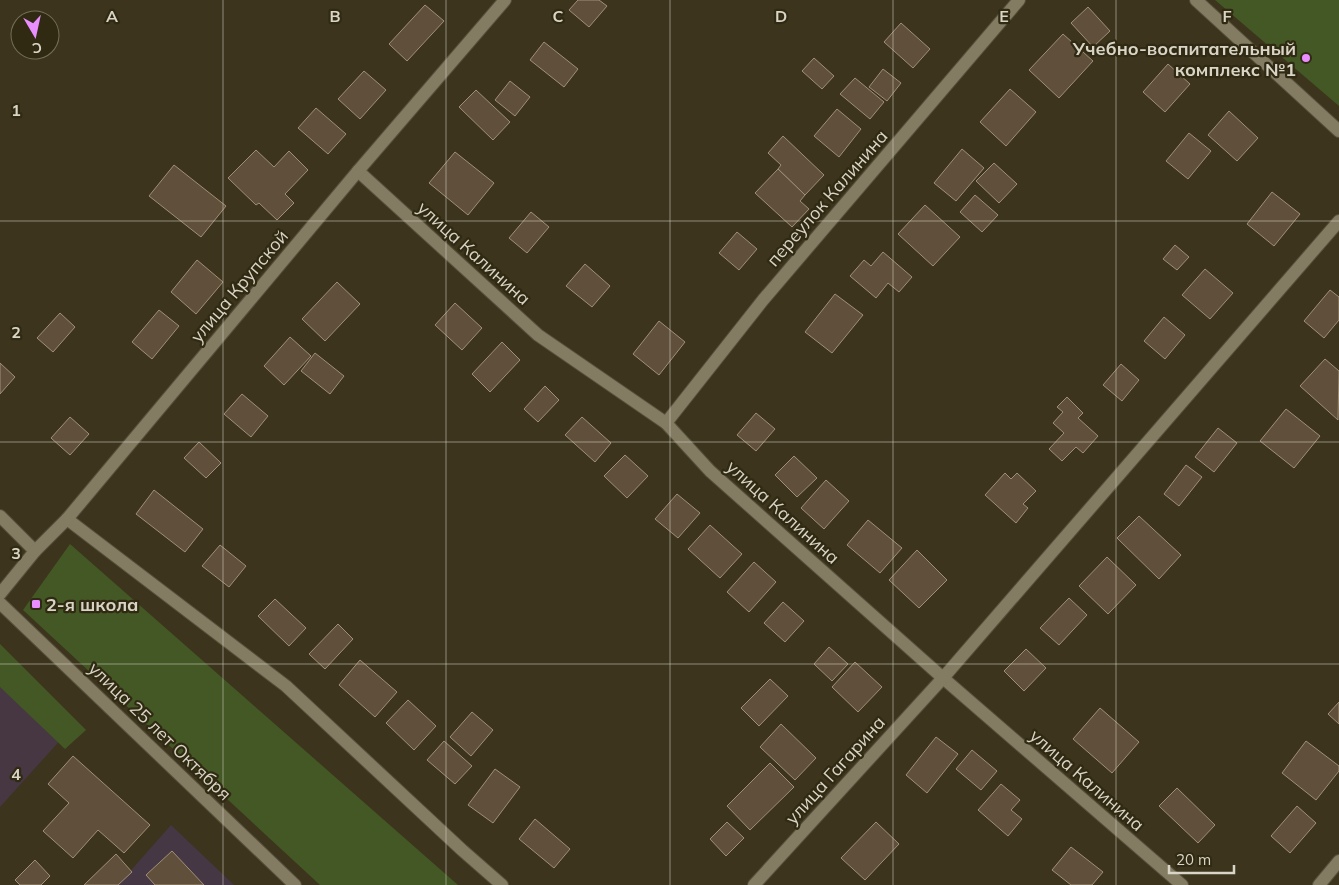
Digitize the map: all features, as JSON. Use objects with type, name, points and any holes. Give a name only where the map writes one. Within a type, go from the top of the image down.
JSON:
[{"type":"street","name":"улица Крупской","points":[[0,594],[35,551],[67,519],[358,171],[505,0]]},
{"type":"street","name":"переулок Калинина","points":[[666,423],[763,300],[1019,0]]},
{"type":"street","points":[[1196,0],[1339,131]]},
{"type":"street","name":"улица Калинина","points":[[358,171],[538,335],[666,423],[710,471],[943,678],[1182,885]]},
{"type":"street","name":"улица Гагарина","points":[[754,885],[943,678],[1339,221]]},
{"type":"street","points":[[0,516],[35,551]]},
{"type":"street","points":[[67,519],[286,686],[502,885]]},
{"type":"street","name":"улица 25 лет Октября","points":[[0,603],[295,885]]},
{"type":"street","points":[[1319,885],[1339,861]]},
{"type":"shaded area","points":[[0,650],[74,725],[0,807]]},
{"type":"shaded area","points":[[171,825],[234,885],[118,885]]},
{"type":"green space","name":"Учебно-воспитательный комплекс №1","points":[[1215,0],[1339,0],[1339,106]]},
{"type":"green space","points":[[70,544],[458,885],[320,885],[23,610]]},
{"type":"green space","points":[[0,644],[86,730],[65,749],[0,687]]},
{"type":"building","points":[[578,0],[599,0],[607,6],[589,27],[569,10]]},
{"type":"building","points":[[425,5],[444,21],[407,61],[389,44]]},
{"type":"building","points":[[1088,7],[1110,31],[1093,47],[1071,23]]},
{"type":"building","points":[[901,23],[930,49],[913,68],[884,42]]},
{"type":"building","points":[[1063,34],[1093,61],[1059,98],[1029,70]]},
{"type":"building","points":[[544,42],[578,69],[564,87],[530,60]]},
{"type":"building","points":[[814,58],[834,76],[822,89],[802,71]]},
{"type":"building","points":[[1168,64],[1190,84],[1165,112],[1143,92]]},
{"type":"building","points":[[883,69],[901,83],[887,101],[869,87]]},
{"type":"building","points":[[364,71],[386,90],[360,119],[338,99]]},
{"type":"building","points":[[855,78],[884,102],[870,119],[840,94]]},
{"type":"building","points":[[510,81],[530,97],[515,116],[495,100]]},
{"type":"building","points":[[1010,89],[1036,112],[1006,146],[980,122]]},
{"type":"building","points":[[476,90],[510,122],[493,140],[459,107]]},
{"type":"building","points":[[316,108],[346,134],[328,154],[298,128]]},
{"type":"building","points":[[837,109],[861,129],[839,157],[814,136]]},
{"type":"building","points":[[1229,111],[1258,138],[1237,161],[1208,135]]},
{"type":"building","points":[[1189,133],[1211,151],[1188,179],[1166,161]]},
{"type":"building","points":[[783,136],[824,175],[805,195],[778,169],[781,165],[768,153]]},
{"type":"building","points":[[962,149],[984,168],[956,201],[934,183]]},
{"type":"building","points":[[256,150],[274,167],[289,151],[308,170],[285,194],[294,203],[277,220],[259,203],[256,205],[228,178]]},
{"type":"building","points":[[455,152],[494,183],[468,215],[429,183]]},
{"type":"building","points":[[994,163],[1017,184],[999,203],[976,181]]},
{"type":"building","points":[[174,165],[226,206],[201,237],[149,196]]},
{"type":"building","points":[[778,169],[805,195],[800,201],[809,209],[792,227],[755,193]]},
{"type":"building","points":[[1272,192],[1300,214],[1274,246],[1247,224]]},
{"type":"building","points":[[975,195],[998,215],[982,232],[960,212]]},
{"type":"building","points":[[925,205],[960,237],[933,266],[898,234]]},
{"type":"building","points":[[531,212],[549,227],[527,253],[509,238]]},
{"type":"building","points":[[737,232],[757,249],[739,270],[719,253]]},
{"type":"building","points":[[1175,245],[1189,257],[1177,270],[1163,259]]},
{"type":"building","points":[[883,252],[912,277],[899,292],[888,283],[876,298],[850,276],[864,260],[871,266]]},
{"type":"building","points":[[197,260],[223,282],[196,314],[171,292]]},
{"type":"building","points":[[585,264],[610,286],[592,307],[566,286]]},
{"type":"building","points":[[1205,269],[1233,293],[1210,319],[1182,295]]},
{"type":"building","points":[[337,282],[360,304],[325,341],[302,319]]},
{"type":"building","points":[[1330,290],[1339,297],[1339,320],[1324,338],[1304,321]]},
{"type":"building","points":[[835,294],[863,315],[832,353],[805,332]]},
{"type":"building","points":[[455,303],[482,328],[462,350],[435,325]]},
{"type":"building","points":[[159,310],[179,326],[152,359],[132,342]]},
{"type":"building","points":[[60,313],[75,327],[53,352],[37,338]]},
{"type":"building","points":[[1164,317],[1185,335],[1165,359],[1144,341]]},
{"type":"building","points":[[659,321],[685,342],[659,375],[633,354]]},
{"type":"building","points":[[290,337],[311,356],[284,385],[264,366]]},
{"type":"building","points":[[502,342],[520,360],[490,392],[472,374]]},
{"type":"building","points":[[315,353],[344,376],[330,394],[301,371]]},
{"type":"building","points":[[1325,359],[1339,371],[1338,420],[1300,386]]},
{"type":"building","points":[[0,363],[15,377],[0,394]]},
{"type":"building","points":[[1121,364],[1139,380],[1122,401],[1103,385]]},
{"type":"building","points":[[545,386],[559,400],[538,422],[524,409]]},
{"type":"building","points":[[242,394],[268,416],[251,437],[224,414]]},
{"type":"building","points":[[1067,397],[1083,413],[1078,418],[1098,436],[1083,453],[1076,447],[1062,461],[1049,449],[1064,433],[1053,423],[1063,412],[1057,407]]},
{"type":"building","points":[[1286,409],[1320,436],[1294,468],[1260,441]]},
{"type":"building","points":[[756,413],[775,429],[756,451],[737,435]]},
{"type":"building","points":[[70,417],[89,434],[70,455],[51,438]]},
{"type":"building","points":[[582,417],[611,443],[595,462],[565,435]]},
{"type":"building","points":[[1218,428],[1237,443],[1214,472],[1195,457]]},
{"type":"building","points":[[199,442],[221,463],[206,478],[184,458]]},
{"type":"building","points":[[625,455],[648,476],[627,498],[604,476]]},
{"type":"building","points":[[794,456],[817,478],[797,497],[775,475]]},
{"type":"building","points":[[1186,465],[1202,477],[1179,506],[1164,494]]},
{"type":"building","points":[[1005,473],[1011,479],[1017,473],[1036,491],[1023,504],[1028,508],[1016,523],[985,495]]},
{"type":"building","points":[[826,480],[849,501],[824,529],[801,508]]},
{"type":"building","points":[[154,490],[203,529],[185,552],[136,514]]},
{"type":"building","points":[[677,494],[700,513],[678,538],[655,519]]},
{"type":"building","points":[[1139,516],[1181,555],[1159,579],[1117,538]]},
{"type":"building","points":[[868,520],[902,548],[880,573],[847,545]]},
{"type":"building","points":[[710,525],[742,554],[720,578],[688,549]]},
{"type":"building","points":[[220,545],[246,566],[229,587],[202,566]]},
{"type":"building","points":[[917,550],[947,580],[919,608],[889,580]]},
{"type":"building","points":[[1107,557],[1136,585],[1108,614],[1079,586]]},
{"type":"building","points":[[754,562],[776,582],[749,612],[727,592]]},
{"type":"building","points":[[1069,598],[1087,615],[1059,645],[1040,628]]},
{"type":"building","points":[[275,599],[306,628],[289,646],[258,616]]},
{"type":"building","points":[[783,602],[804,621],[785,642],[764,623]]},
{"type":"building","points":[[338,624],[353,639],[325,669],[309,654]]},
{"type":"building","points":[[829,647],[848,664],[832,681],[814,664]]},
{"type":"building","points":[[1026,649],[1046,668],[1024,691],[1004,671]]},
{"type":"building","points":[[360,660],[397,692],[375,717],[339,685]]},
{"type":"building","points":[[855,662],[882,687],[858,712],[832,687]]},
{"type":"building","points":[[770,679],[788,696],[759,726],[741,708]]},
{"type":"building","points":[[408,700],[436,726],[414,750],[386,723]]},
{"type":"building","points":[[1339,702],[1339,724],[1328,714]]},
{"type":"building","points":[[1100,708],[1139,742],[1112,773],[1073,739]]},
{"type":"building","points":[[472,712],[493,730],[471,756],[450,737]]},
{"type":"building","points":[[781,724],[816,758],[795,780],[760,747]]},
{"type":"building","points":[[936,737],[958,754],[927,793],[906,775]]},
{"type":"building","points":[[444,741],[472,766],[455,784],[427,760]]},
{"type":"building","points":[[1306,741],[1339,766],[1339,771],[1316,800],[1282,773]]},
{"type":"building","points":[[972,750],[997,771],[981,790],[956,769]]},
{"type":"building","points":[[73,756],[150,825],[124,853],[98,830],[73,858],[43,831],[69,803],[48,784]]},
{"type":"building","points":[[770,763],[794,787],[750,830],[727,806]]},
{"type":"building","points":[[495,769],[520,787],[493,823],[468,805]]},
{"type":"building","points":[[1001,784],[1020,800],[1011,810],[1022,819],[1008,836],[978,810]]},
{"type":"building","points":[[1177,788],[1215,825],[1198,843],[1159,806]]},
{"type":"building","points":[[1297,806],[1316,823],[1290,853],[1271,836]]},
{"type":"building","points":[[535,819],[570,849],[554,868],[519,839]]},
{"type":"building","points":[[727,822],[744,838],[726,856],[710,839]]},
{"type":"building","points":[[876,822],[899,844],[865,880],[841,858]]},
{"type":"building","points":[[1071,847],[1103,872],[1092,885],[1071,885],[1052,870]]},
{"type":"building","points":[[172,851],[204,885],[155,885],[146,875]]},
{"type":"building","points":[[116,854],[132,872],[118,885],[84,885]]},
{"type":"building","points":[[35,860],[50,876],[41,885],[20,885],[15,880]]},
{"type":"place","name":"Учебно-воспитательный комплекс №1","points":[[1306,58]]},
{"type":"place","name":"2-я школа","points":[[36,604]]}]
